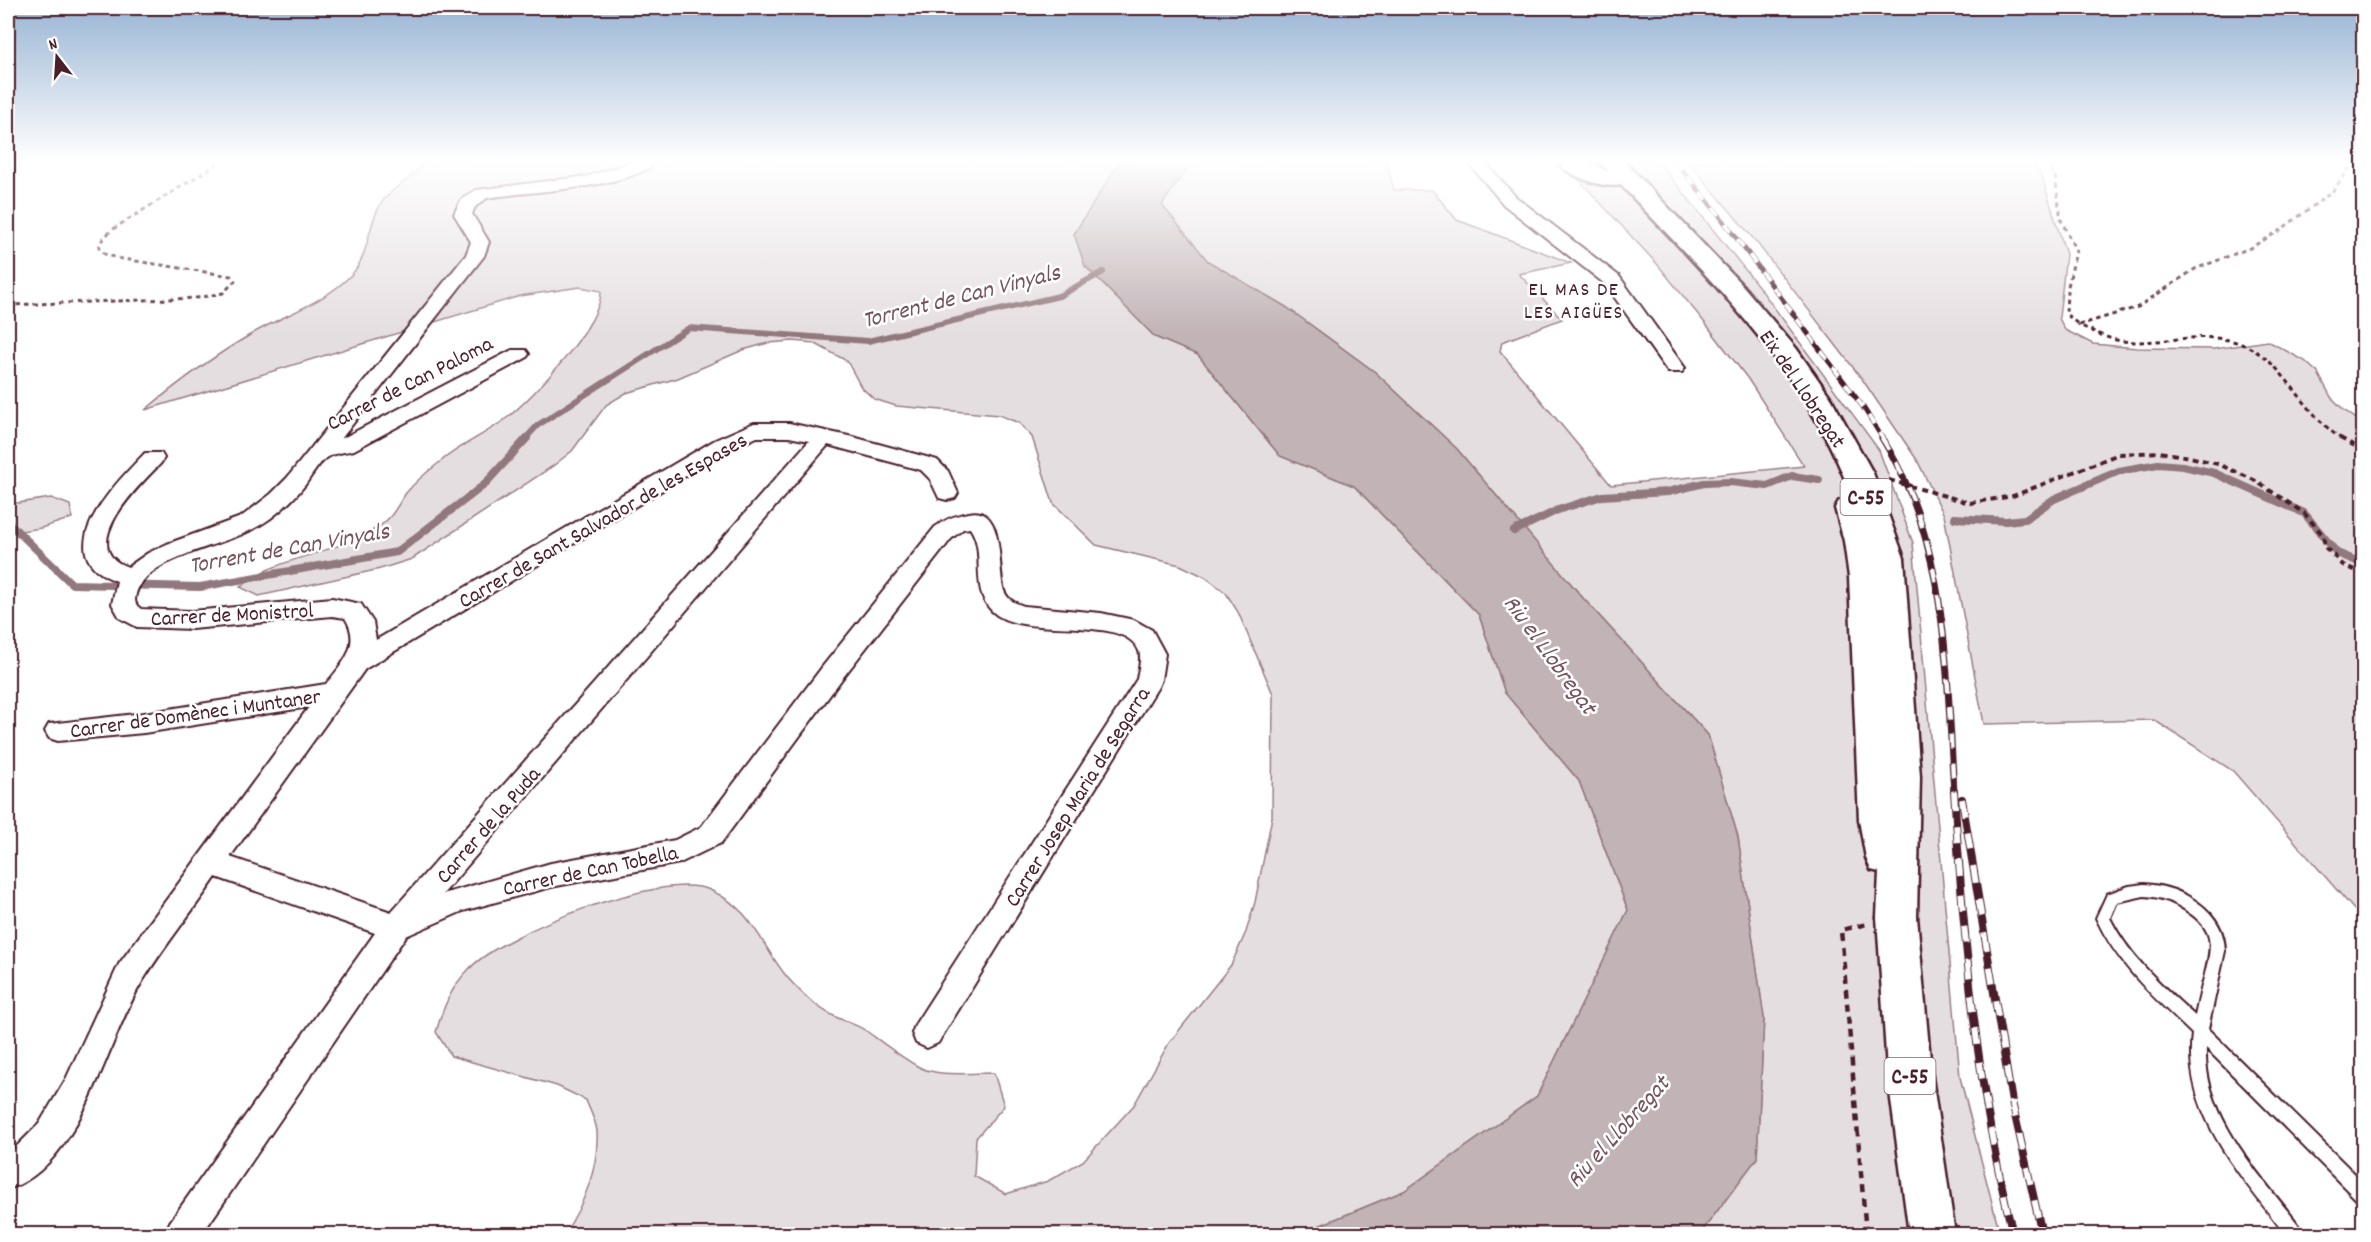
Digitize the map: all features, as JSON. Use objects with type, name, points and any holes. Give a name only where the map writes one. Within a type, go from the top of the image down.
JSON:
[{"type":"main road","name":"Eix del Llobregat","points":[[1653,219],[1785,376],[1817,425],[1836,464],[1860,541],[1865,577],[1878,820],[1897,917]]},
{"type":"main road","name":"Eix del Llobregat","points":[[1661,219],[1734,291],[1786,354],[1817,398],[1858,473],[1888,558],[1902,777],[1897,917],[1909,1070],[1932,1234]]},
{"type":"street","name":"Carrer de Monistrol","points":[[359,662],[363,643],[363,623],[353,610],[332,607],[192,620],[146,620],[131,616],[122,602],[123,593],[131,577],[157,559],[250,522],[278,500],[321,452],[475,256],[480,242],[466,219]]},
{"type":"street","points":[[1532,219],[1612,280],[1675,368]]},
{"type":"street","name":"Carrer de Can Paloma","points":[[321,452],[347,445],[519,354]]},
{"type":"street","name":"Carrer de Sant Salvador de les Espases","points":[[359,662],[740,435],[769,429],[823,438],[929,465],[940,476],[947,493]]},
{"type":"street","name":"Carrer de la Puda","points":[[182,1234],[396,927],[823,438]]},
{"type":"street","points":[[131,577],[101,562],[97,557],[97,538],[113,504],[153,458]]},
{"type":"street","name":"Carrer Josep Maria de Segarra","points":[[927,1033],[1149,680],[1154,666],[1150,647],[1133,629],[1113,623],[1060,620],[1017,614],[1002,607],[992,593],[981,523],[975,519],[956,523],[943,533]]},
{"type":"street","name":"Carrer de Can Tobella","points":[[396,927],[459,900],[551,875],[680,851],[711,835],[832,673],[943,533]]},
{"type":"street","points":[[8,1173],[19,1167],[50,1136],[77,1090],[130,974],[333,693],[359,662]]},
{"type":"street","name":"Carrer de Domènec i Muntaner","points":[[58,731],[144,723],[333,693]]},
{"type":"street","points":[[211,863],[396,927]]},
{"type":"lane","points":[[2295,1234],[2228,1141],[2208,1104],[2200,1080],[2200,1032],[2218,948],[2212,925],[2193,905],[2162,892],[2132,889],[2112,898],[2103,918],[2112,941],[2200,1032],[2364,1195]]},
{"type":"path","points":[[8,305],[197,298],[228,291],[235,281],[231,276],[117,258],[101,252],[99,247],[103,238],[129,219]]},
{"type":"path","points":[[2061,219],[2076,251],[2067,291],[2066,314],[2079,325],[2122,341],[2219,337],[2244,344],[2264,356],[2279,369],[2309,411],[2332,434],[2364,451]]},
{"type":"path","points":[[2079,325],[2138,307],[2195,269],[2250,248],[2295,219]]},
{"type":"path","points":[[1858,473],[1970,503],[2013,496],[2119,454],[2159,452],[2190,457],[2218,464],[2254,480],[2304,513],[2322,534],[2326,548],[2343,565],[2364,574]]},
{"type":"path","points":[[1866,1234],[1841,930],[1897,917]]},
{"type":"shaded area","points":[[1083,219],[1074,234],[1155,337],[1198,355],[1280,456],[1354,486],[1479,615],[1505,693],[1579,781],[1628,910],[1537,1096],[1404,1191],[1299,1234],[564,1234],[584,1198],[596,1158],[597,1131],[586,1100],[557,1086],[451,1056],[436,1032],[445,1006],[457,983],[487,954],[548,922],[622,896],[688,886],[710,890],[725,898],[746,917],[787,977],[825,1011],[865,1030],[920,1068],[951,1074],[994,1073],[1004,1106],[976,1138],[974,1176],[1006,1194],[1048,1181],[1083,1161],[1134,1105],[1169,1043],[1231,965],[1246,932],[1255,902],[1272,817],[1273,694],[1238,612],[1226,593],[1205,577],[1180,565],[1096,545],[1053,503],[1032,437],[1019,423],[999,415],[896,406],[874,399],[861,387],[847,361],[814,343],[793,341],[768,343],[743,350],[678,378],[626,393],[606,405],[572,451],[553,466],[412,559],[380,569],[259,596],[240,587],[267,570],[351,541],[387,521],[406,493],[426,473],[500,423],[534,393],[579,340],[591,322],[598,305],[601,291],[580,287],[520,296],[145,410],[222,352],[317,301],[341,284],[358,266],[374,220]]},
{"type":"shaded area","points":[[1173,219],[1456,219],[1571,263],[1519,274],[1562,319],[1502,342],[1500,351],[1611,485],[1804,466],[1748,379],[1658,265],[1615,219],[1704,219],[1759,287],[1879,450],[1913,543],[1960,1077],[2000,1234],[1700,1234],[1757,1158],[1764,1018],[1738,837],[1708,735],[1583,598],[1457,449],[1375,372],[1286,307],[1208,262]]},
{"type":"shaded area","points":[[1737,219],[2055,219],[2066,254],[2059,318],[2065,330],[2093,344],[2137,348],[2214,349],[2268,341],[2305,361],[2318,373],[2331,397],[2363,424],[2363,920],[2233,771],[2154,720],[1984,724],[1944,515],[1917,460],[1862,379]]},
{"type":"shaded area","points":[[51,498],[70,505],[72,518],[41,528],[8,533],[8,502],[18,503]]},
{"type":"water","name":"Riu el Llobregat","points":[[1083,219],[1173,219],[1208,261],[1286,307],[1375,372],[1457,449],[1583,598],[1708,735],[1738,837],[1764,1018],[1757,1158],[1700,1234],[1299,1234],[1404,1191],[1537,1096],[1628,910],[1579,781],[1505,693],[1479,615],[1354,486],[1280,456],[1198,355],[1155,337],[1085,266],[1074,234]]},
{"type":"waterway","name":"Torrent de Can Vinyals","points":[[525,439],[538,425],[689,328],[868,341],[1059,296],[1103,272]]},
{"type":"waterway","name":"Torrent de Can Vinyals","points":[[8,522],[72,584],[200,587],[397,552],[484,485],[527,438]]},
{"type":"waterway","points":[[1955,518],[2006,521],[2025,519],[2054,499],[2119,471],[2158,464],[2183,466],[2214,473],[2304,513],[2337,553],[2364,564]]},
{"type":"waterway","points":[[1514,531],[1558,510],[1602,496],[1668,492],[1704,483],[1730,482],[1767,486],[1792,476],[1819,480]]},
{"type":"railway","points":[[1722,219],[1863,407],[1883,439]]},
{"type":"railway","points":[[1882,438],[1904,479],[1920,521],[1932,565],[1945,655],[1954,792]]},
{"type":"railway","points":[[1954,791],[1973,1014],[1990,1124],[2013,1234]]},
{"type":"railway","points":[[1962,799],[2012,1102],[2042,1234]]},
{"type":"district","name":"EL MAS DE LES AIGÜES","points":[[1574,300]]}]
